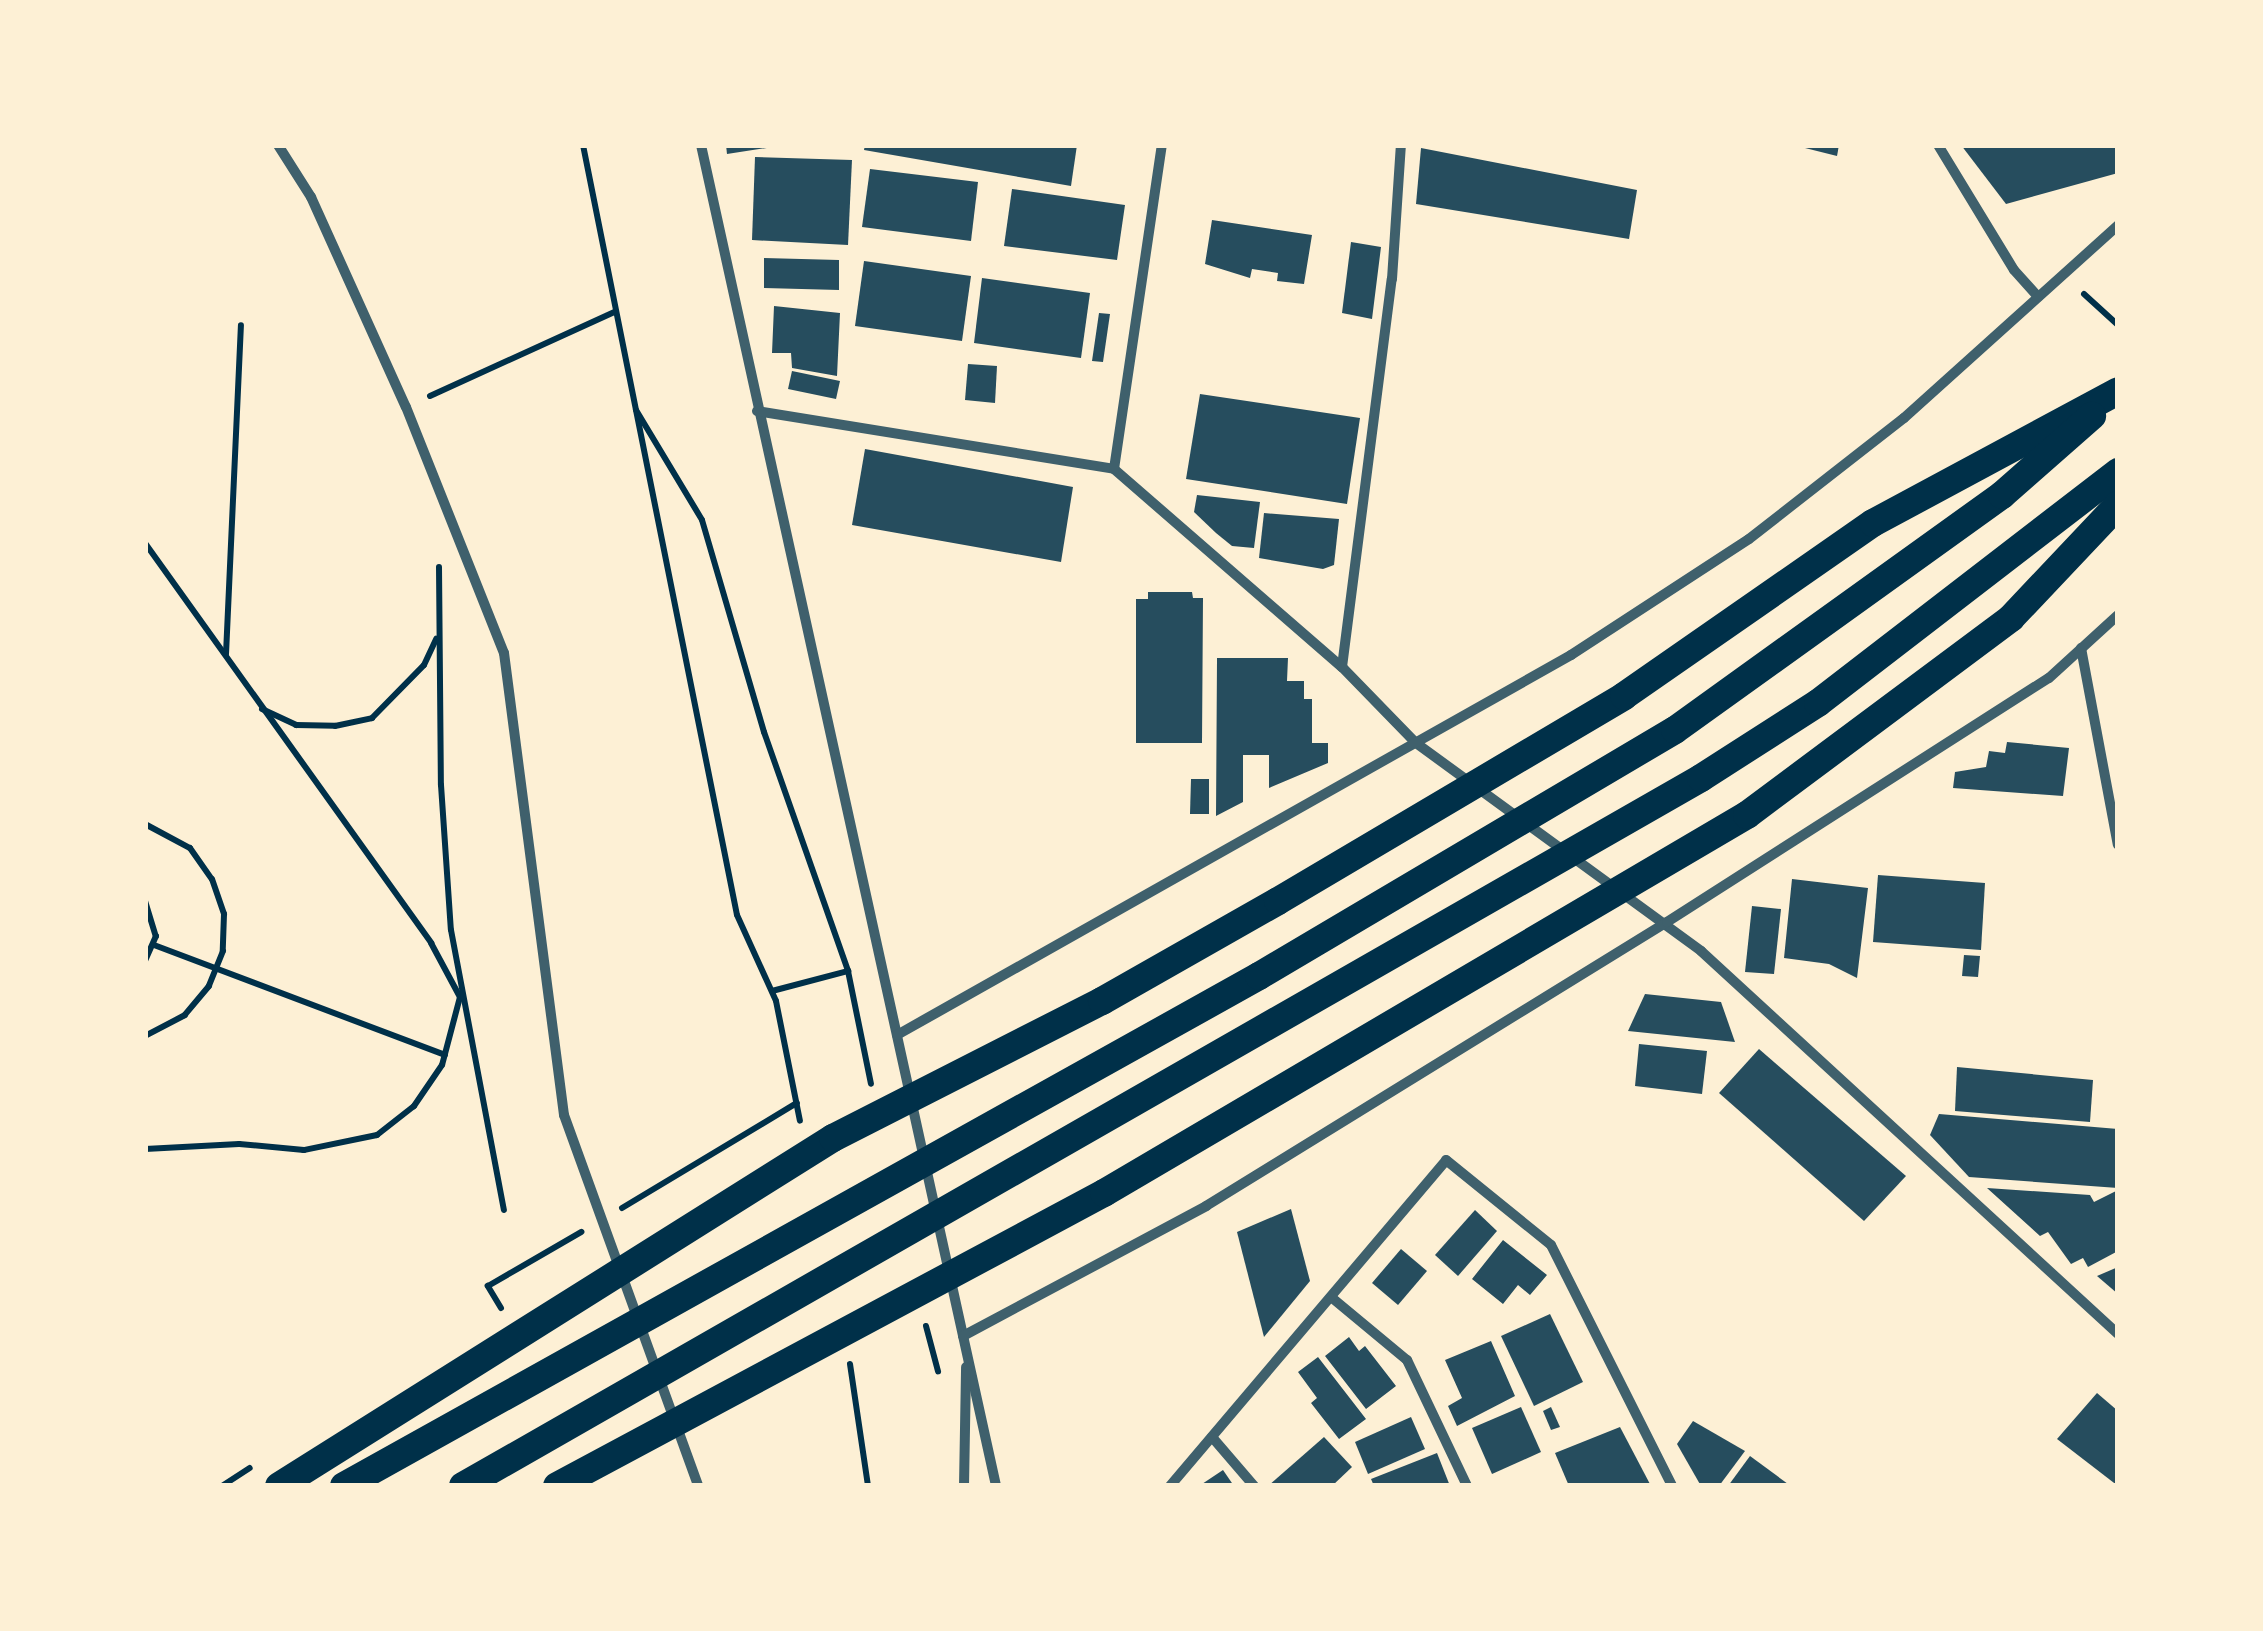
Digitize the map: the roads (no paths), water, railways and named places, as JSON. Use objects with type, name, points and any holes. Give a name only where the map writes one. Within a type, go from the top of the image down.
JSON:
[{"type":"highway","points":[[279,1486],[833,1138],[1102,1001],[1624,696],[1815,559],[2118,392]]},
{"type":"highway","points":[[344,1486],[1259,976],[1676,730],[2002,494],[2118,392]]},
{"type":"highway","points":[[463,1486],[1701,778],[1833,692],[2118,472]]},
{"type":"highway","points":[[557,1486],[1104,1193],[1747,815],[2011,618],[2118,505]]},
{"type":"street","points":[[278,145],[311,196],[406,407],[504,653],[564,1115],[698,1486]]},
{"type":"street","points":[[701,145],[996,1486]]},
{"type":"street","points":[[1114,469],[1162,145]]},
{"type":"street","points":[[1342,667],[1392,279],[1401,145]]},
{"type":"street","points":[[1938,145],[2004,254],[2038,297]]},
{"type":"street","points":[[897,1035],[1571,656],[1749,539],[1904,418],[2118,224]]},
{"type":"street","points":[[758,411],[1114,469],[1342,667],[1416,743],[1667,922],[2118,1334]]},
{"type":"street","points":[[964,1336],[1206,1206],[1667,922],[2049,678],[2118,615]]},
{"type":"street","points":[[2081,648],[2118,845]]},
{"type":"street","points":[[1170,1486],[1446,1160],[1551,1245],[1672,1486]]},
{"type":"street","points":[[1331,1297],[1407,1360],[1467,1486]]},
{"type":"street","points":[[964,1486],[967,1351]]},
{"type":"street","points":[[1212,1438],[1254,1486]]}]
